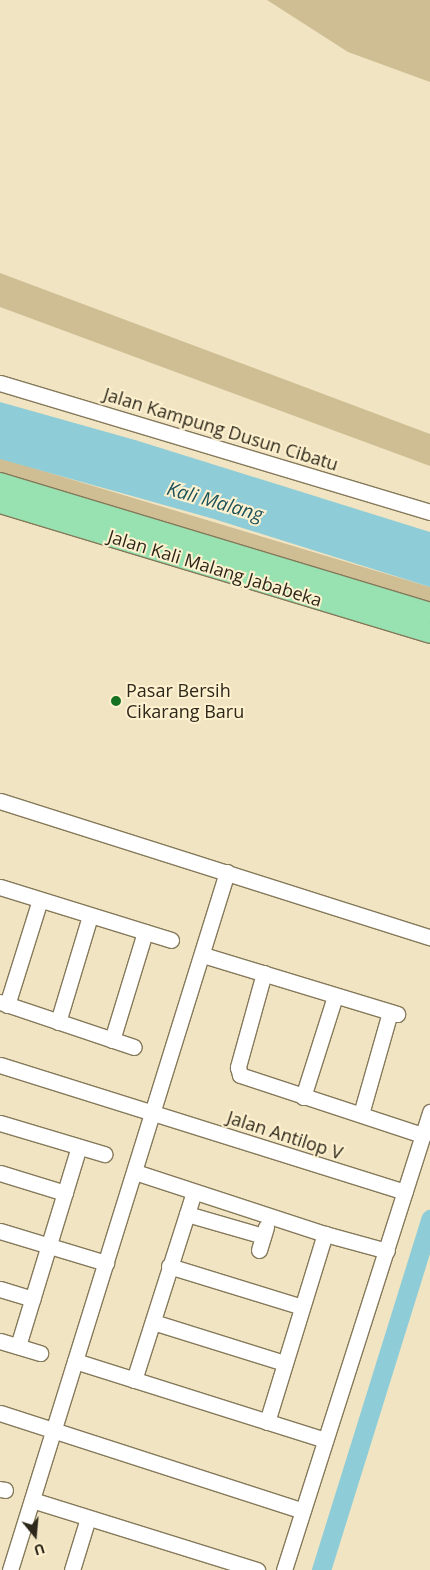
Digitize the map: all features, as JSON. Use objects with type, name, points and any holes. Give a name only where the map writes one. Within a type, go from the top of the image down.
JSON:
[{"type":"main road","name":"Jalan Kali Malang Jababeka","points":[[0,483],[430,613]]},
{"type":"main road","name":"Jalan Kali Malang Jababeka","points":[[0,503],[430,633]]},
{"type":"street","name":"Jalan Kampung Dusun Cibatu","points":[[0,383],[430,512]]},
{"type":"street","points":[[0,801],[430,937]]},
{"type":"street","points":[[10,1570],[52,1429],[135,1172],[227,872]]},
{"type":"street","points":[[1,891],[40,900],[171,940]]},
{"type":"street","points":[[40,900],[4,1003],[134,1048]]},
{"type":"street","points":[[58,1022],[90,916]]},
{"type":"street","points":[[112,1040],[145,932]]},
{"type":"street","points":[[203,955],[393,1013],[361,1114]]},
{"type":"street","points":[[264,973],[238,1072],[243,1078],[423,1135]]},
{"type":"street","points":[[303,1097],[335,996]]},
{"type":"street","name":"Jalan Antilop V","points":[[0,1065],[405,1192]]},
{"type":"street","points":[[284,1570],[388,1251],[430,1112]]},
{"type":"street","points":[[0,1123],[104,1154]]},
{"type":"street","points":[[18,1346],[79,1147]]},
{"type":"street","points":[[135,1172],[324,1234],[388,1251]]},
{"type":"street","points":[[0,1173],[65,1193]]},
{"type":"street","points":[[134,1380],[194,1192]]},
{"type":"street","points":[[187,1214],[261,1243],[269,1216]]},
{"type":"street","points":[[0,1230],[106,1263]]},
{"type":"street","points":[[267,1422],[324,1234]]},
{"type":"street","points":[[169,1266],[302,1308]]},
{"type":"street","points":[[0,1289],[32,1299]]},
{"type":"street","points":[[152,1322],[285,1363]]},
{"type":"street","points":[[0,1341],[40,1353]]},
{"type":"street","points":[[75,1361],[325,1440]]},
{"type":"street","points":[[0,1413],[303,1511]]},
{"type":"street","points":[[32,1500],[226,1566],[257,1570]]},
{"type":"street","points":[[75,1569],[88,1518]]},
{"type":"shaded area","points":[[267,0],[430,0],[430,82],[348,52]]},
{"type":"shaded area","points":[[0,273],[430,434],[430,466],[0,307]]},
{"type":"shaded area","points":[[0,458],[430,587],[430,633],[0,503]]},
{"type":"water","name":"Kali Malang","points":[[0,402],[135,440],[430,532],[430,587],[214,519],[0,459]]},
{"type":"waterway","points":[[321,1570],[430,1219]]},
{"type":"place","name":"Pasar Bersih Cikarang Baru","points":[[116,701]]}]
